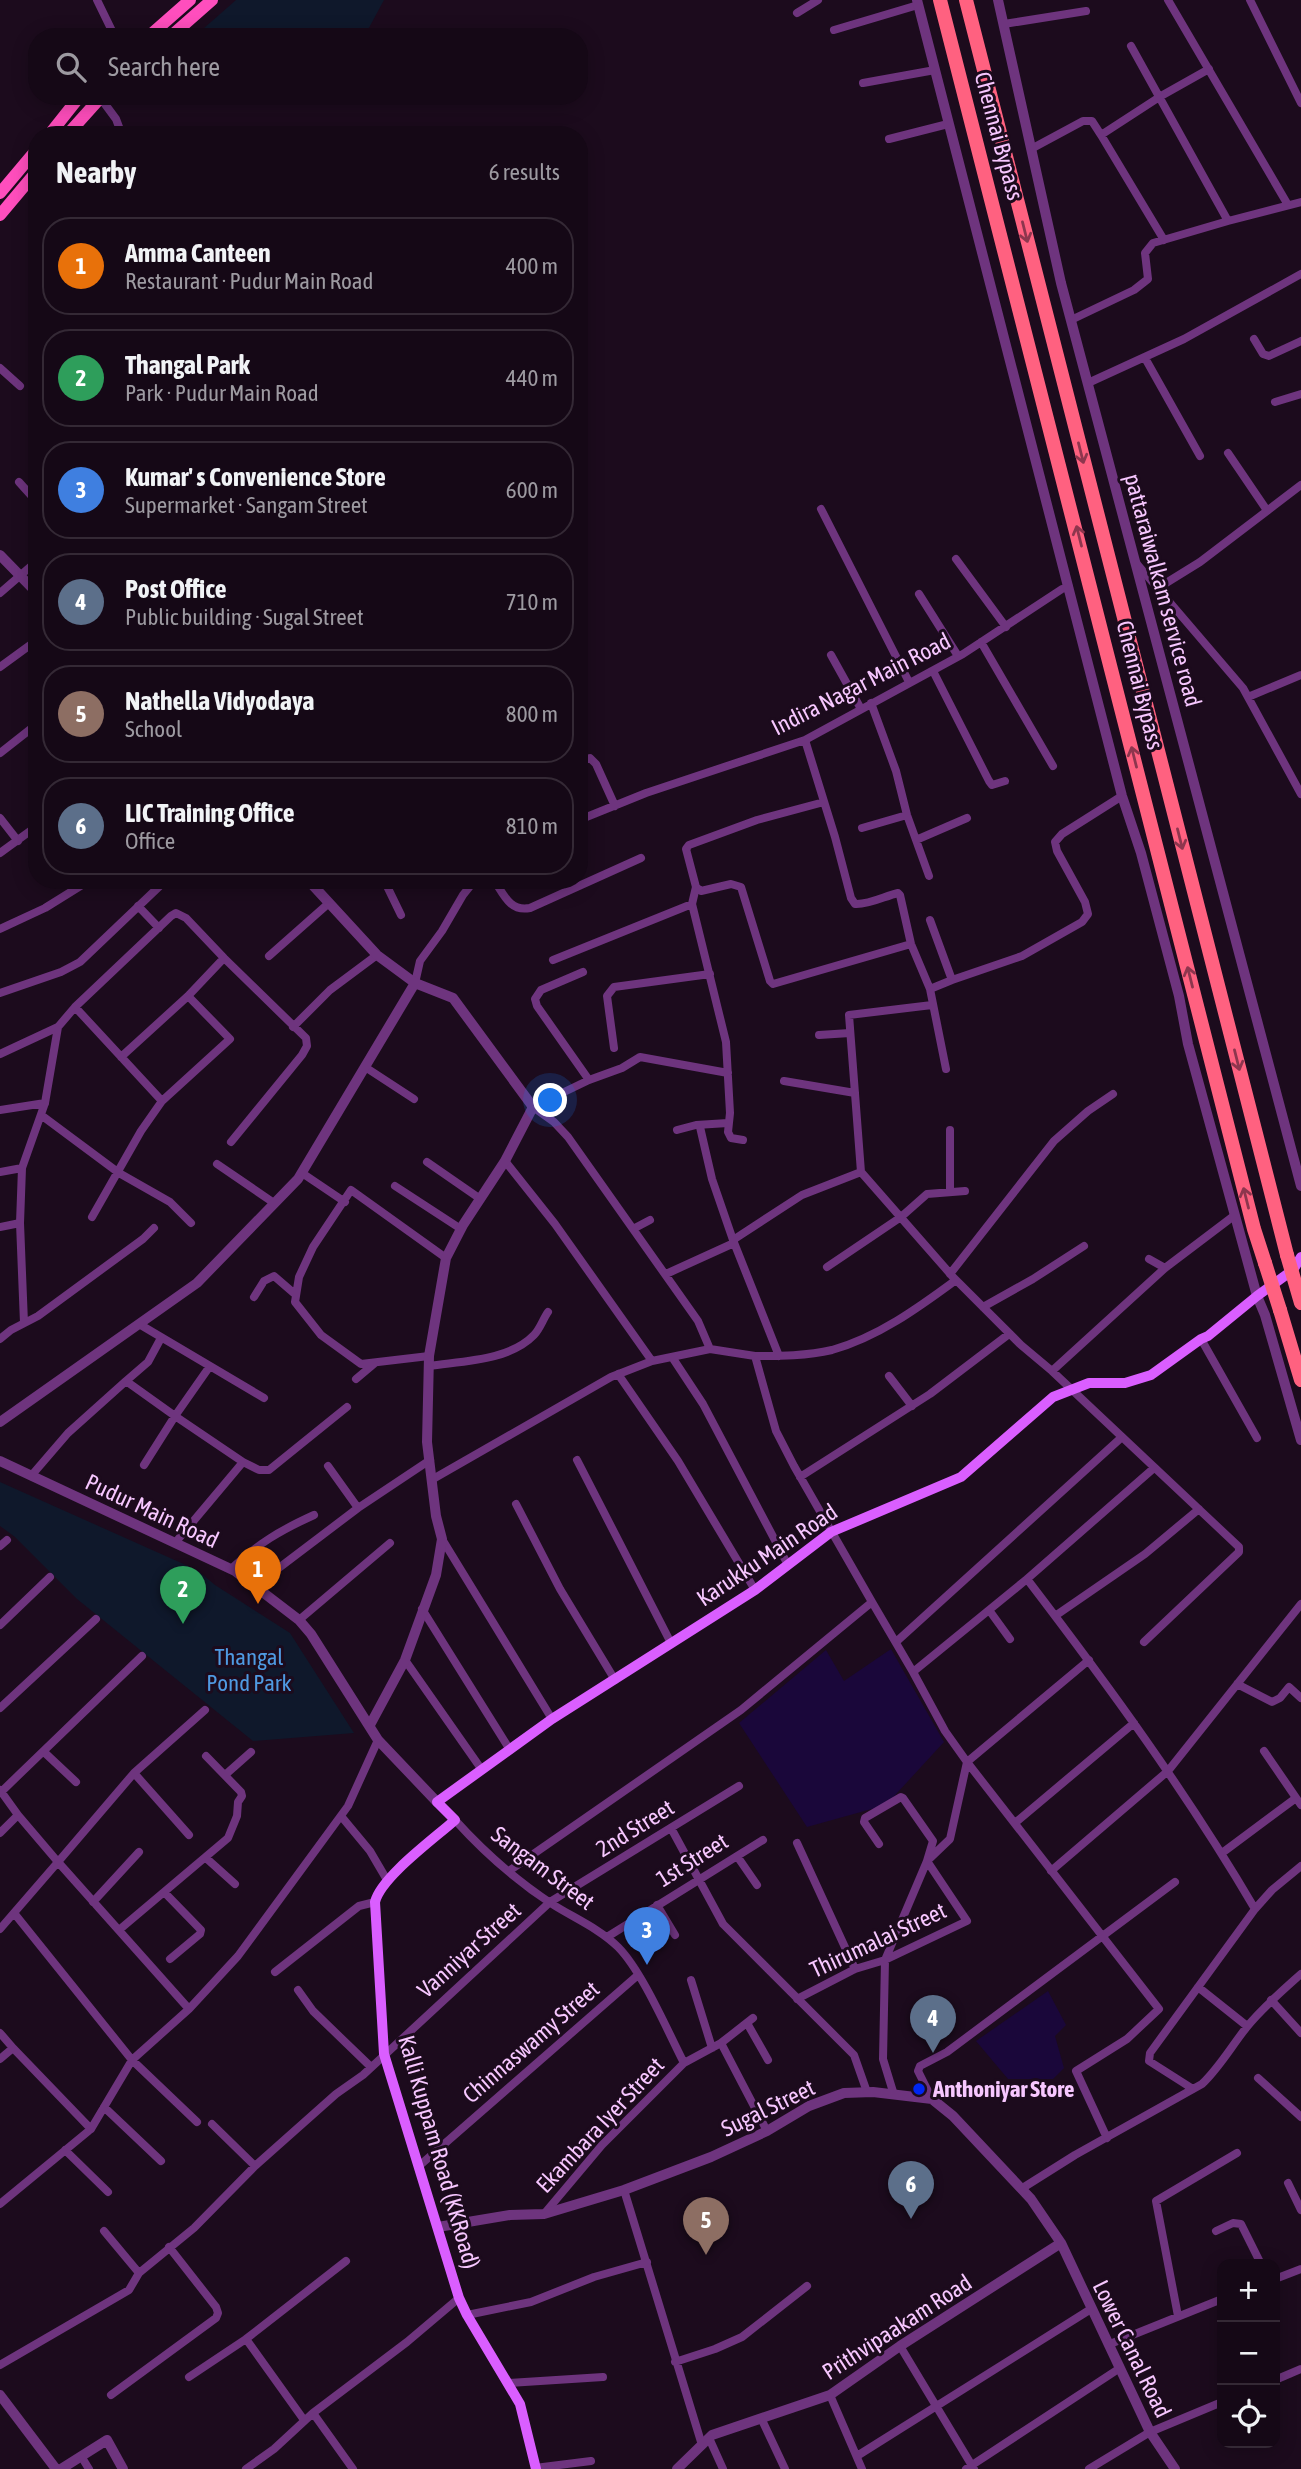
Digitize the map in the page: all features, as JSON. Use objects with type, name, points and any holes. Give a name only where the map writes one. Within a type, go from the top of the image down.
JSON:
[{"type":"highway","name":"Chennai Bypass","points":[[940,0],[1254,1229],[1301,1380]]},
{"type":"highway","name":"Chennai Bypass","points":[[966,0],[1294,1256],[1301,1303]]},
{"type":"main road","points":[[158,28],[190,0]]},
{"type":"main road","points":[[180,28],[212,0]]},
{"type":"main road","points":[[55,126],[73,105]]},
{"type":"main road","points":[[77,126],[94,105]]},
{"type":"main road","points":[[0,193],[28,160]]},
{"type":"main road","points":[[0,215],[28,182]]},
{"type":"main road","name":"Karukku Main Road","points":[[437,1801],[552,1718],[755,1590],[831,1532],[961,1477],[1053,1397],[1089,1383],[1125,1383],[1151,1375],[1208,1336],[1293,1270],[1294,1256]]},
{"type":"main road","points":[[375,1902],[387,1880],[455,1820],[437,1801]]},
{"type":"main road","name":"Kalli Kuppam Road (KKRoad)","points":[[375,1902],[384,2054],[459,2298],[509,2383],[525,2419],[536,2469]]},
{"type":"street","points":[[97,0],[111,28]]},
{"type":"street","points":[[797,13],[818,0]]},
{"type":"street","name":"pattaraiwalkam service road","points":[[998,0],[1071,320],[1301,1186]]},
{"type":"street","points":[[1168,0],[1288,205]]},
{"type":"street","points":[[1250,0],[1301,103]]},
{"type":"street","points":[[834,30],[918,3],[1122,796],[1145,866],[1179,996],[1188,1044],[1257,1296],[1301,1440]]},
{"type":"street","points":[[1004,24],[1086,11]]},
{"type":"street","points":[[1131,46],[1228,221]]},
{"type":"street","points":[[863,83],[934,69]]},
{"type":"street","points":[[1101,135],[1209,69]]},
{"type":"street","points":[[106,105],[119,126]]},
{"type":"street","points":[[1031,149],[1083,121],[1093,121],[1164,240]]},
{"type":"street","points":[[889,139],[948,124]]},
{"type":"street","points":[[1071,320],[1134,289],[1148,279],[1145,253],[1153,243],[1301,202]]},
{"type":"street","points":[[1088,383],[1144,358],[1301,274]]},
{"type":"street","points":[[1254,339],[1263,354],[1269,356],[1301,341]]},
{"type":"street","points":[[1144,358],[1200,456]]},
{"type":"street","points":[[0,370],[20,386]]},
{"type":"street","points":[[1275,402],[1301,394]]},
{"type":"street","points":[[1228,453],[1266,509]]},
{"type":"street","points":[[19,482],[28,492]]},
{"type":"street","points":[[1158,588],[1200,562],[1266,509],[1301,485]]},
{"type":"street","points":[[821,509],[909,682]]},
{"type":"street","points":[[0,555],[28,584]]},
{"type":"street","points":[[956,559],[1006,627]]},
{"type":"street","points":[[1135,562],[1243,688],[1301,794]]},
{"type":"street","points":[[0,593],[28,569]]},
{"type":"street","name":"Indira Nagar Main Road","points":[[588,816],[805,740],[933,671],[1069,587]]},
{"type":"street","points":[[919,594],[958,656]]},
{"type":"street","points":[[981,642],[1054,766]]},
{"type":"street","points":[[0,667],[28,647]]},
{"type":"street","points":[[831,655],[861,709]]},
{"type":"street","points":[[933,671],[989,781],[995,785],[1005,781]]},
{"type":"street","points":[[1248,697],[1301,675]]},
{"type":"street","points":[[871,703],[929,876]]},
{"type":"street","points":[[0,753],[28,731]]},
{"type":"street","points":[[805,740],[851,898],[855,904],[861,905],[898,893],[911,944],[930,989],[946,1069]]},
{"type":"street","points":[[588,759],[596,764],[615,806]]},
{"type":"street","points":[[930,989],[1022,956],[1082,922],[1088,914],[1085,902],[1057,851],[1055,842],[1062,834],[1122,796]]},
{"type":"street","points":[[743,1140],[731,1138],[727,1132],[730,1113],[726,1042],[692,904],[696,887],[686,849],[689,845],[757,820],[824,802]]},
{"type":"street","points":[[862,828],[907,815]]},
{"type":"street","points":[[0,818],[18,841]]},
{"type":"street","points":[[916,840],[967,818]]},
{"type":"street","points":[[0,853],[28,833]]},
{"type":"street","points":[[588,882],[641,858]]},
{"type":"street","points":[[696,887],[701,891],[731,884],[741,887],[773,984],[911,944]]},
{"type":"street","points":[[0,929],[45,908],[76,889]]},
{"type":"street","points":[[0,993],[61,972],[80,962],[156,889]]},
{"type":"street","points":[[316,889],[377,955],[415,983],[453,998],[533,1107],[554,1122],[568,1137],[698,1321],[710,1349]]},
{"type":"street","points":[[388,889],[401,915]]},
{"type":"street","points":[[0,1422],[197,1283],[302,1173],[415,983],[420,961],[468,889]]},
{"type":"street","points":[[500,889],[510,905],[521,910],[572,889]]},
{"type":"street","points":[[269,956],[329,904]]},
{"type":"street","points":[[553,960],[692,904]]},
{"type":"street","points":[[138,906],[159,928]]},
{"type":"street","points":[[0,1054],[58,1027],[75,1007],[159,928],[176,913],[180,914],[306,1038],[307,1046],[302,1055],[231,1142]]},
{"type":"street","points":[[930,920],[952,980]]},
{"type":"street","points":[[293,1027],[330,990],[377,955]]},
{"type":"street","points":[[121,1057],[188,996],[223,958]]},
{"type":"street","points":[[583,972],[541,990],[536,999],[537,1006],[589,1080]]},
{"type":"street","points":[[614,1048],[607,996],[614,987],[710,974]]},
{"type":"street","points":[[92,1217],[141,1131],[162,1101],[230,1039],[188,996]]},
{"type":"street","points":[[932,1005],[849,1015],[861,1172],[953,1277],[1009,1334],[1052,1371],[1240,1550],[1144,1642]]},
{"type":"street","points":[[75,1007],[162,1101]]},
{"type":"street","points":[[24,1323],[20,1223],[22,1168],[45,1103],[58,1027]]},
{"type":"street","points":[[819,1035],[850,1033]]},
{"type":"street","points":[[552,1718],[442,1539],[436,1516],[427,1441],[429,1361],[446,1258],[479,1198],[505,1161],[533,1107],[589,1080],[620,1069],[640,1057],[728,1073]]},
{"type":"street","points":[[365,1067],[414,1099]]},
{"type":"street","points":[[784,1081],[855,1093]]},
{"type":"street","points":[[433,1479],[618,1374],[652,1361],[710,1349],[755,1356],[779,1356],[832,1349],[859,1340],[916,1309],[953,1277],[1054,1140],[1112,1094]]},
{"type":"street","points":[[0,1110],[45,1103]]},
{"type":"street","points":[[41,1115],[119,1173],[170,1202],[191,1223]]},
{"type":"street","points":[[677,1130],[696,1125],[700,1127],[728,1123]]},
{"type":"street","points":[[700,1127],[712,1179],[733,1241],[779,1356]]},
{"type":"street","points":[[950,1130],[950,1191]]},
{"type":"street","points":[[505,1161],[555,1224],[652,1361]]},
{"type":"street","points":[[427,1162],[479,1198]]},
{"type":"street","points":[[217,1164],[274,1203]]},
{"type":"street","points":[[0,1172],[22,1168]]},
{"type":"street","points":[[666,1274],[733,1241],[802,1195],[861,1172]]},
{"type":"street","points":[[302,1173],[345,1202]]},
{"type":"street","points":[[396,1186],[461,1229]]},
{"type":"street","points":[[446,1258],[351,1190],[313,1247],[299,1277],[295,1303],[321,1335],[361,1364],[500,1354],[518,1348],[535,1334],[548,1312]]},
{"type":"street","points":[[827,1267],[901,1217],[927,1194],[965,1191]]},
{"type":"street","points":[[1052,1371],[1165,1268],[1235,1215]]},
{"type":"street","points":[[633,1228],[650,1220]]},
{"type":"street","points":[[0,1227],[20,1223]]},
{"type":"street","points":[[0,1339],[38,1316],[143,1239],[154,1228]]},
{"type":"street","points":[[983,1307],[1033,1279],[1084,1245]]},
{"type":"street","points":[[1149,1259],[1165,1268]]},
{"type":"street","points":[[254,1297],[264,1281],[274,1276],[296,1295]]},
{"type":"street","points":[[139,1324],[264,1398]]},
{"type":"street","points":[[800,1477],[912,1406],[1009,1334]]},
{"type":"street","points":[[31,1476],[68,1433],[148,1362],[161,1338]]},
{"type":"street","points":[[1201,1339],[1257,1438]]},
{"type":"street","points":[[755,1356],[776,1431],[945,1731],[1159,2009],[1127,2039],[1076,2071],[1107,2138]]},
{"type":"street","points":[[672,1357],[703,1404],[788,1565]]},
{"type":"street","points":[[356,1379],[375,1363]]},
{"type":"street","points":[[144,1465],[210,1366]]},
{"type":"street","points":[[618,1374],[678,1461],[755,1590]]},
{"type":"street","points":[[889,1376],[912,1406]]},
{"type":"street","points":[[126,1381],[258,1470],[269,1470],[347,1407]]},
{"type":"street","points":[[896,1642],[1122,1437]]},
{"type":"street","points":[[255,1586],[358,1508],[430,1460]]},
{"type":"street","points":[[577,1460],[671,1643]]},
{"type":"street","name":"Pudur Main Road","points":[[0,1461],[231,1569],[299,1620],[378,1740],[437,1801]]},
{"type":"street","points":[[174,1543],[243,1462]]},
{"type":"street","points":[[328,1466],[358,1508]]},
{"type":"street","points":[[913,1672],[1027,1579],[1154,1468]]},
{"type":"street","points":[[516,1504],[561,1589],[615,1680]]},
{"type":"street","points":[[1055,1616],[1144,1554],[1199,1509]]},
{"type":"street","points":[[231,1569],[279,1531],[314,1515]]},
{"type":"street","points":[[370,1725],[405,1660],[436,1574],[442,1539]]},
{"type":"street","points":[[299,1620],[390,1543]]},
{"type":"street","points":[[0,1625],[50,1577]]},
{"type":"street","points":[[1027,1579],[1168,1771],[1255,1909]]},
{"type":"street","points":[[509,1871],[741,1710],[872,1602]]},
{"type":"street","points":[[1051,1871],[1168,1771],[1301,1604]]},
{"type":"street","points":[[422,1609],[510,1750]]},
{"type":"street","points":[[989,1610],[1010,1639]]},
{"type":"street","points":[[0,1708],[96,1619]]},
{"type":"street","points":[[142,1656],[1,1791],[58,1862],[189,2009]]},
{"type":"street","points":[[405,1660],[482,1770]]},
{"type":"street","points":[[894,2095],[883,2059],[885,1960],[927,1861],[950,1839],[967,1762],[1089,1660]]},
{"type":"street","points":[[1237,1684],[1272,1702],[1280,1698],[1289,1687],[1301,1698]]},
{"type":"street","points":[[0,1929],[134,1773],[205,1710]]},
{"type":"street","points":[[1015,1823],[1133,1723]]},
{"type":"street","points":[[0,2204],[91,2129],[132,2060],[189,2009],[239,1956],[348,1806],[378,1740]]},
{"type":"street","points":[[1222,1853],[1299,1802],[1264,1751]]},
{"type":"street","points":[[44,1752],[76,1783]]},
{"type":"street","points":[[225,1775],[251,1752]]},
{"type":"street","points":[[119,1930],[228,1838],[237,1816],[241,1792],[206,1756]]},
{"type":"street","points":[[134,1773],[188,1835]]},
{"type":"street","name":"2nd Street","points":[[550,1902],[739,1786]]},
{"type":"street","name":"Thirumalai Street","points":[[797,1999],[855,1969],[885,1960],[967,1921],[927,1861],[933,1841],[901,1797],[865,1818],[864,1822],[879,1844]]},
{"type":"street","points":[[0,1833],[18,1815]]},
{"type":"street","points":[[341,1816],[370,1851],[387,1880]]},
{"type":"street","name":"Sangam Street","points":[[455,1820],[509,1871],[550,1902],[607,1937],[621,1950],[638,1975],[684,2063]]},
{"type":"street","points":[[671,1828],[723,1924],[854,2055],[867,2092]]},
{"type":"street","name":"1st Street","points":[[607,1937],[763,1840]]},
{"type":"street","points":[[797,1843],[855,1969]]},
{"type":"street","points":[[93,1902],[139,1852]]},
{"type":"street","points":[[737,1856],[757,1885]]},
{"type":"street","points":[[206,1858],[235,1884]]},
{"type":"street","points":[[1193,2089],[1149,2061],[1150,2053],[1255,1909],[1272,1890],[1301,1866]]},
{"type":"street","points":[[1061,2243],[1031,2199],[953,2116],[932,2099],[918,2071],[920,2066],[947,2052],[1175,1882]]},
{"type":"street","points":[[165,1893],[201,1930],[200,1934],[170,1959]]},
{"type":"street","points":[[275,1972],[359,1906],[375,1902]]},
{"type":"street","name":"Vanniyar Street","points":[[0,2365],[129,2290],[139,2273],[194,2228],[255,2166],[371,2067],[550,1902]]},
{"type":"street","points":[[657,1905],[675,1935]]},
{"type":"street","points":[[14,1913],[132,2060],[197,2122]]},
{"type":"street","points":[[1021,2189],[1193,2089],[1213,2073],[1247,2026],[1271,2000],[1301,1974]]},
{"type":"street","name":"Chinnaswamy Street","points":[[419,2166],[638,1975]]},
{"type":"street","points":[[691,1980],[712,2048]]},
{"type":"street","points":[[1198,1987],[1247,2026]]},
{"type":"street","points":[[298,1990],[313,2011],[371,2067]]},
{"type":"street","points":[[1271,2000],[1301,2033]]},
{"type":"street","name":"Ekambara Iyer Street","points":[[544,2214],[602,2145],[684,2063],[721,2043],[750,2020],[768,2060]]},
{"type":"street","points":[[0,2033],[91,2129]]},
{"type":"street","points":[[721,2043],[767,2131]]},
{"type":"street","points":[[0,2059],[13,2048]]},
{"type":"street","points":[[1258,2078],[1301,2117]]},
{"type":"street","name":"Sugal Street","points":[[438,2227],[510,2215],[544,2214],[624,2190],[711,2157],[767,2131],[809,2106],[844,2093],[867,2092],[932,2099]]},
{"type":"street","points":[[104,2107],[161,2161]]},
{"type":"street","points":[[212,2124],[255,2166]]},
{"type":"street","points":[[65,2150],[108,2192]]},
{"type":"street","points":[[1178,2316],[1156,2201],[1237,2153]]},
{"type":"street","points":[[1288,2183],[1301,2210]]},
{"type":"street","points":[[624,2190],[675,2362],[706,2442],[723,2469]]},
{"type":"street","points":[[1216,2231],[1233,2223],[1241,2224],[1258,2259]]},
{"type":"street","points":[[104,2231],[139,2273]]},
{"type":"street","name":"Lower Canal Road","points":[[1061,2243],[1150,2432],[1175,2469]]},
{"type":"street","name":"Prithvipaakam Road","points":[[677,2469],[706,2442],[728,2429],[762,2420],[830,2395],[900,2346],[1061,2243]]},
{"type":"street","points":[[111,2395],[216,2318],[218,2313],[169,2247]]},
{"type":"street","points":[[189,2377],[246,2339],[346,2261]]},
{"type":"street","points":[[467,2315],[531,2302],[594,2277],[647,2262]]},
{"type":"street","points":[[1280,2277],[1301,2269]]},
{"type":"street","points":[[675,2362],[742,2337],[807,2286]]},
{"type":"street","points":[[247,2469],[274,2449],[304,2420],[407,2342],[459,2298]]},
{"type":"street","points":[[1110,2344],[1217,2301]]},
{"type":"street","points":[[857,2456],[1091,2309]]},
{"type":"street","points":[[246,2339],[304,2420]]},
{"type":"street","points":[[900,2346],[970,2468],[1121,2368]]},
{"type":"street","points":[[1280,2378],[1301,2369]]},
{"type":"street","points":[[509,2383],[603,2377]]},
{"type":"street","points":[[0,2395],[58,2469],[107,2440],[123,2469]]},
{"type":"street","points":[[830,2395],[863,2469]]},
{"type":"street","points":[[1090,2469],[1150,2432],[1217,2404]]},
{"type":"street","points":[[313,2413],[353,2469]]},
{"type":"street","points":[[762,2420],[785,2469]]},
{"type":"street","points":[[81,2456],[89,2469]]},
{"type":"street","points":[[536,2469],[591,2461]]},
{"type":"green space","points":[[236,0],[384,0],[369,28],[204,28]]},
{"type":"green space","name":"Thangal Pond Park","points":[[0,1482],[197,1570],[215,1585],[290,1633],[354,1733],[253,1741],[77,1599],[15,1537],[0,1526]]},
{"type":"shaded area","points":[[891,1649],[944,1742],[886,1805],[807,1827],[739,1723],[826,1650],[844,1681]]},
{"type":"shaded area","points":[[1048,1991],[1066,2025],[1055,2036],[1064,2068],[1053,2079],[1008,2079],[976,2041]]},
{"type":"place","name":"Amma Canteen","points":[[258,1604]]},
{"type":"place","name":"Thangal Park","points":[[183,1624]]},
{"type":"place","name":"Kumar' s Convenience Store","points":[[647,1965]]},
{"type":"place","name":"Post Office","points":[[933,2053]]},
{"type":"place","name":"Anthoniyar Store","points":[[919,2089]]},
{"type":"place","name":"LIC Training Office","points":[[911,2219]]},
{"type":"place","name":"Nathella Vidyodaya","points":[[706,2255]]}]
